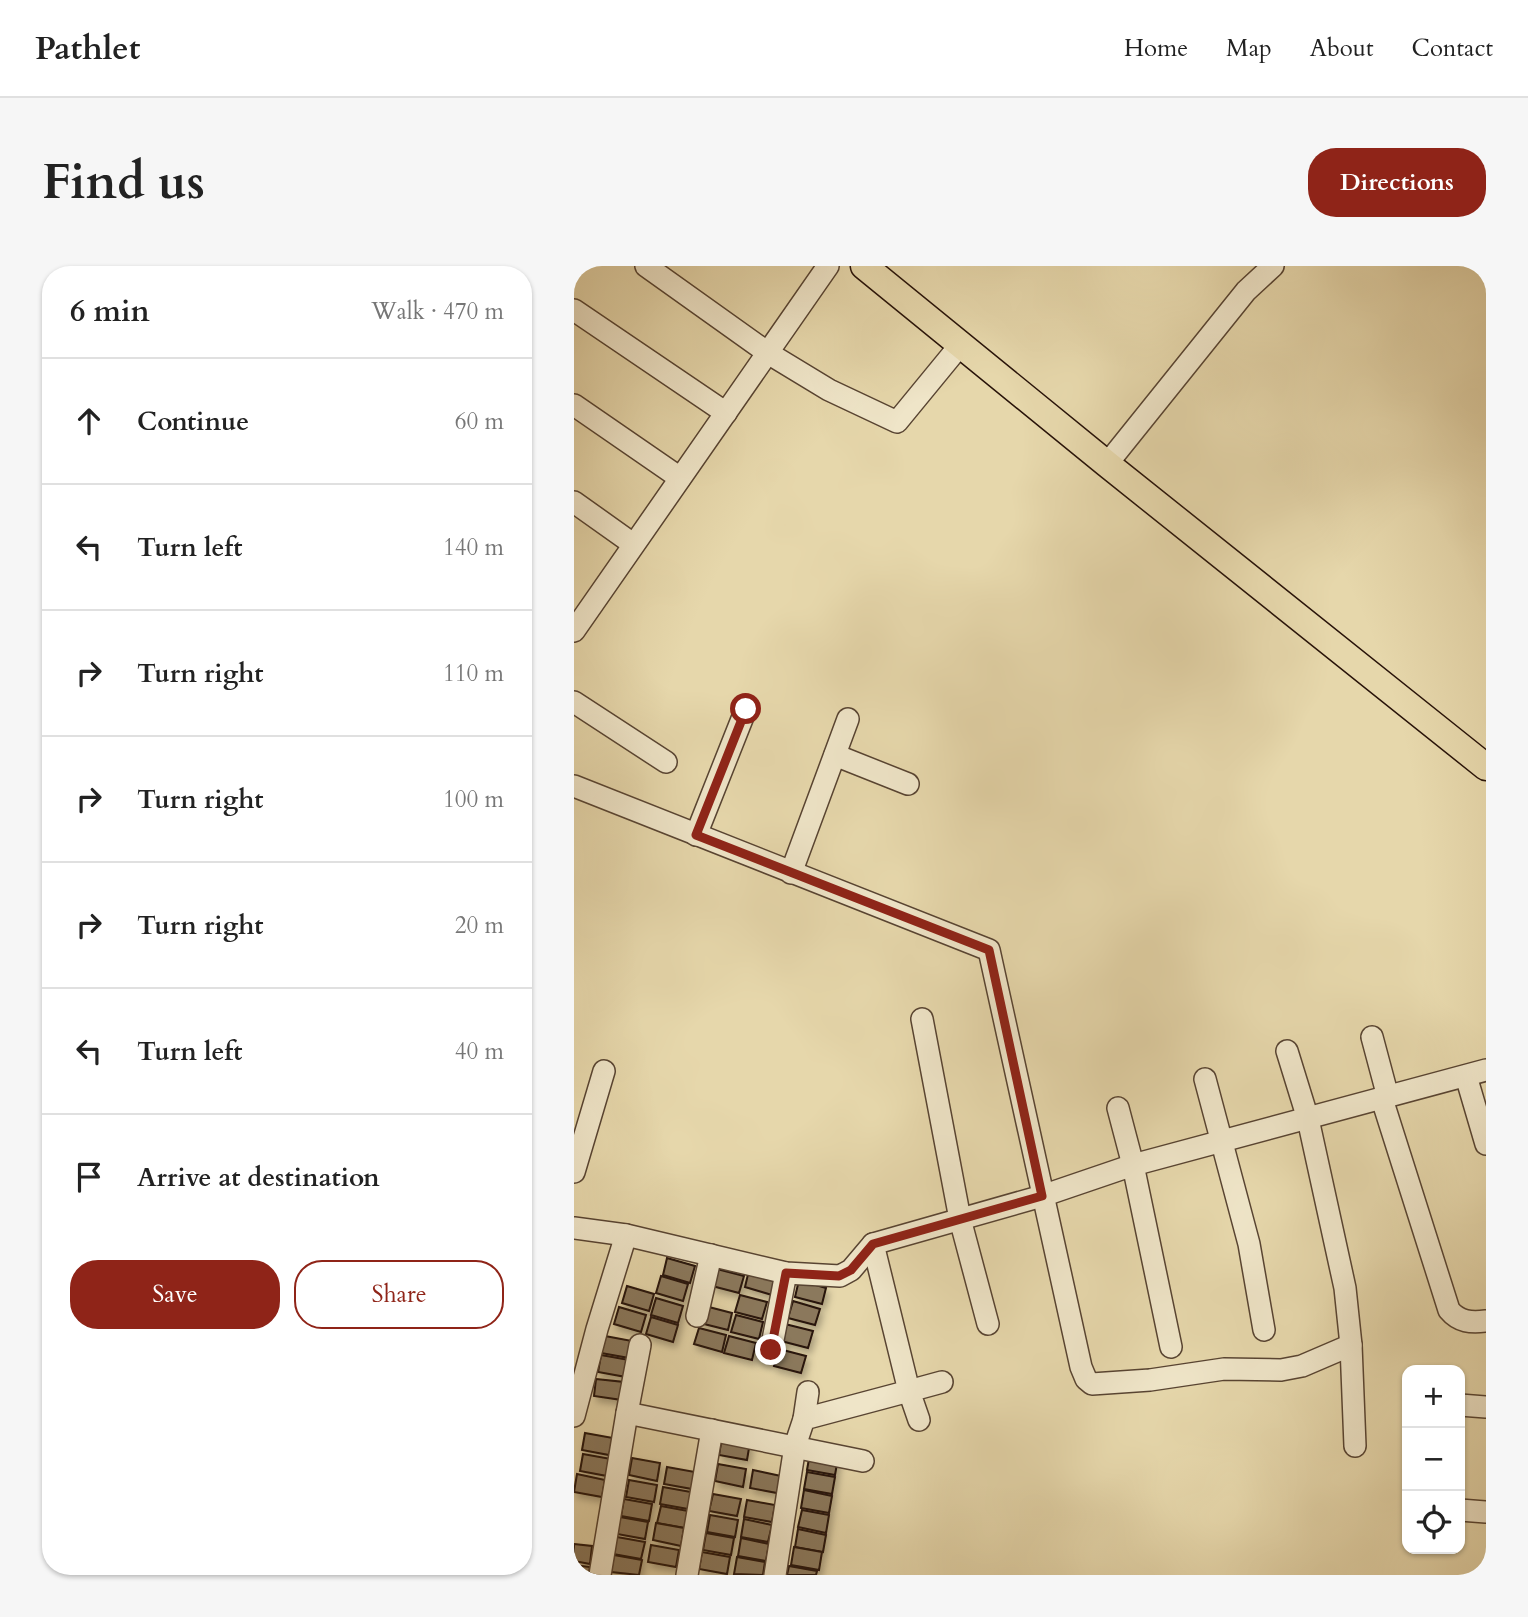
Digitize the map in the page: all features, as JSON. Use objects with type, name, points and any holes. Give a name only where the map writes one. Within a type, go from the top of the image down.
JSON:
[{"type":"main road","points":[[864,266],[1486,767]]},
{"type":"street","points":[[646,266],[768,353],[829,390],[897,422],[961,344]]},
{"type":"street","points":[[578,617],[634,544],[828,266]]},
{"type":"street","points":[[1107,464],[1245,291],[1273,266]]},
{"type":"street","points":[[574,310],[726,413]]},
{"type":"street","points":[[574,405],[680,478]]},
{"type":"street","points":[[574,502],[634,544]]},
{"type":"street","points":[[574,702],[666,762]]},
{"type":"street","points":[[696,835],[746,709]]},
{"type":"street","points":[[792,873],[848,719]]},
{"type":"street","points":[[835,755],[908,784]]},
{"type":"street","points":[[574,786],[989,950],[1081,1367],[1086,1379],[1092,1384],[1150,1380],[1224,1368],[1281,1370],[1302,1366],[1351,1345]]},
{"type":"street","points":[[922,1019],[960,1219],[988,1324]]},
{"type":"street","points":[[1372,1037],[1385,1098],[1449,1310],[1465,1322],[1486,1321]]},
{"type":"street","points":[[1287,1051],[1308,1119],[1345,1288],[1351,1345],[1355,1446]]},
{"type":"street","points":[[574,1172],[604,1071]]},
{"type":"street","points":[[574,1228],[626,1235],[786,1273],[839,1276],[851,1270],[873,1244],[1042,1196],[1133,1165],[1476,1073],[1486,1144]]},
{"type":"street","points":[[1205,1079],[1249,1244],[1264,1330]]},
{"type":"street","points":[[1118,1108],[1133,1165],[1171,1347]]},
{"type":"street","points":[[574,1416],[626,1235]]},
{"type":"street","points":[[873,1244],[909,1391],[919,1420]]},
{"type":"street","points":[[697,1316],[711,1255]]},
{"type":"street","points":[[771,1350],[786,1273]]},
{"type":"street","points":[[600,1575],[640,1345]]},
{"type":"street","points":[[804,1419],[942,1382]]},
{"type":"street","points":[[775,1575],[795,1446],[804,1419],[808,1392]]},
{"type":"street","points":[[1465,1405],[1486,1407]]},
{"type":"street","points":[[627,1413],[863,1461]]},
{"type":"street","points":[[687,1575],[712,1430]]},
{"type":"street","points":[[1465,1510],[1486,1512]]},
{"type":"building","points":[[667,1258],[695,1266],[690,1283],[663,1275]]},
{"type":"building","points":[[717,1269],[744,1276],[739,1293],[712,1286]]},
{"type":"building","points":[[749,1270],[777,1277],[772,1295],[745,1287]]},
{"type":"building","points":[[661,1276],[688,1284],[683,1301],[656,1293]]},
{"type":"building","points":[[799,1280],[826,1288],[822,1304],[795,1297]]},
{"type":"building","points":[[627,1286],[654,1294],[649,1311],[622,1303]]},
{"type":"building","points":[[740,1295],[767,1302],[762,1319],[735,1312]]},
{"type":"building","points":[[656,1298],[683,1306],[678,1323],[651,1315]]},
{"type":"building","points":[[793,1301],[820,1309],[815,1325],[788,1318]]},
{"type":"building","points":[[705,1306],[732,1313],[728,1330],[700,1323]]},
{"type":"building","points":[[619,1307],[646,1315],[641,1332],[614,1324]]},
{"type":"building","points":[[736,1315],[763,1322],[759,1339],[731,1332]]},
{"type":"building","points":[[651,1317],[678,1325],[673,1342],[646,1334]]},
{"type":"building","points":[[785,1324],[813,1331],[808,1348],[781,1341]]},
{"type":"building","points":[[699,1328],[726,1335],[722,1352],[694,1344]]},
{"type":"building","points":[[605,1336],[632,1341],[629,1358],[601,1353]]},
{"type":"building","points":[[729,1336],[756,1343],[752,1360],[724,1353]]},
{"type":"building","points":[[779,1349],[806,1356],[801,1373],[774,1366]]},
{"type":"building","points":[[601,1355],[629,1360],[626,1377],[598,1372]]},
{"type":"building","points":[[596,1379],[624,1382],[622,1400],[594,1396]]},
{"type":"building","points":[[585,1433],[613,1438],[609,1455],[582,1450]]},
{"type":"building","points":[[722,1437],[750,1442],[747,1460],[719,1455]]},
{"type":"building","points":[[810,1453],[838,1458],[835,1475],[807,1470]]},
{"type":"building","points":[[583,1454],[611,1459],[607,1476],[580,1471]]},
{"type":"building","points":[[632,1458],[660,1463],[657,1481],[629,1475]]},
{"type":"building","points":[[718,1464],[746,1469],[743,1487],[715,1481]]},
{"type":"building","points":[[667,1467],[695,1472],[692,1489],[664,1484]]},
{"type":"building","points":[[753,1470],[781,1476],[777,1493],[750,1488]]},
{"type":"building","points":[[807,1472],[835,1477],[832,1494],[804,1489]]},
{"type":"building","points":[[577,1474],[605,1480],[602,1497],[574,1492]]},
{"type":"building","points":[[629,1480],[657,1485],[654,1502],[626,1497]]},
{"type":"building","points":[[663,1487],[691,1492],[688,1509],[660,1504]]},
{"type":"building","points":[[804,1490],[832,1496],[829,1513],[801,1508]]},
{"type":"building","points":[[713,1494],[741,1499],[737,1516],[709,1511]]},
{"type":"building","points":[[624,1499],[652,1504],[649,1521],[621,1516]]},
{"type":"building","points":[[747,1500],[775,1505],[772,1522],[744,1517]]},
{"type":"building","points":[[661,1506],[688,1511],[685,1528],[657,1523]]},
{"type":"building","points":[[802,1510],[829,1515],[826,1533],[798,1527]]},
{"type":"building","points":[[710,1515],[738,1520],[735,1537],[707,1532]]},
{"type":"building","points":[[620,1517],[648,1522],[645,1539],[617,1534]]},
{"type":"building","points":[[744,1519],[772,1525],[768,1542],[741,1537]]},
{"type":"building","points":[[656,1523],[684,1528],[681,1546],[653,1540]]},
{"type":"building","points":[[798,1529],[826,1535],[823,1552],[795,1547]]},
{"type":"building","points":[[706,1533],[734,1538],[731,1555],[703,1550]]},
{"type":"building","points":[[617,1537],[645,1542],[641,1559],[613,1554]]},
{"type":"building","points":[[741,1538],[769,1544],[766,1561],[738,1556]]},
{"type":"building","points":[[574,1544],[592,1546],[590,1564],[574,1561]]},
{"type":"building","points":[[651,1545],[679,1550],[676,1567],[648,1562]]},
{"type":"building","points":[[794,1547],[822,1552],[819,1570],[791,1565]]},
{"type":"building","points":[[702,1552],[730,1557],[727,1574],[699,1569]]},
{"type":"building","points":[[614,1555],[642,1560],[639,1575],[611,1572]]},
{"type":"building","points":[[737,1557],[765,1562],[763,1575],[734,1574]]},
{"type":"building","points":[[574,1565],[590,1567],[589,1575],[574,1575]]},
{"type":"building","points":[[789,1566],[817,1571],[816,1575],[787,1575]]},
{"type":"route","points":[[746,709],[696,835],[989,950],[1042,1196],[873,1244],[851,1270],[839,1276],[786,1273],[771,1350]]}]
